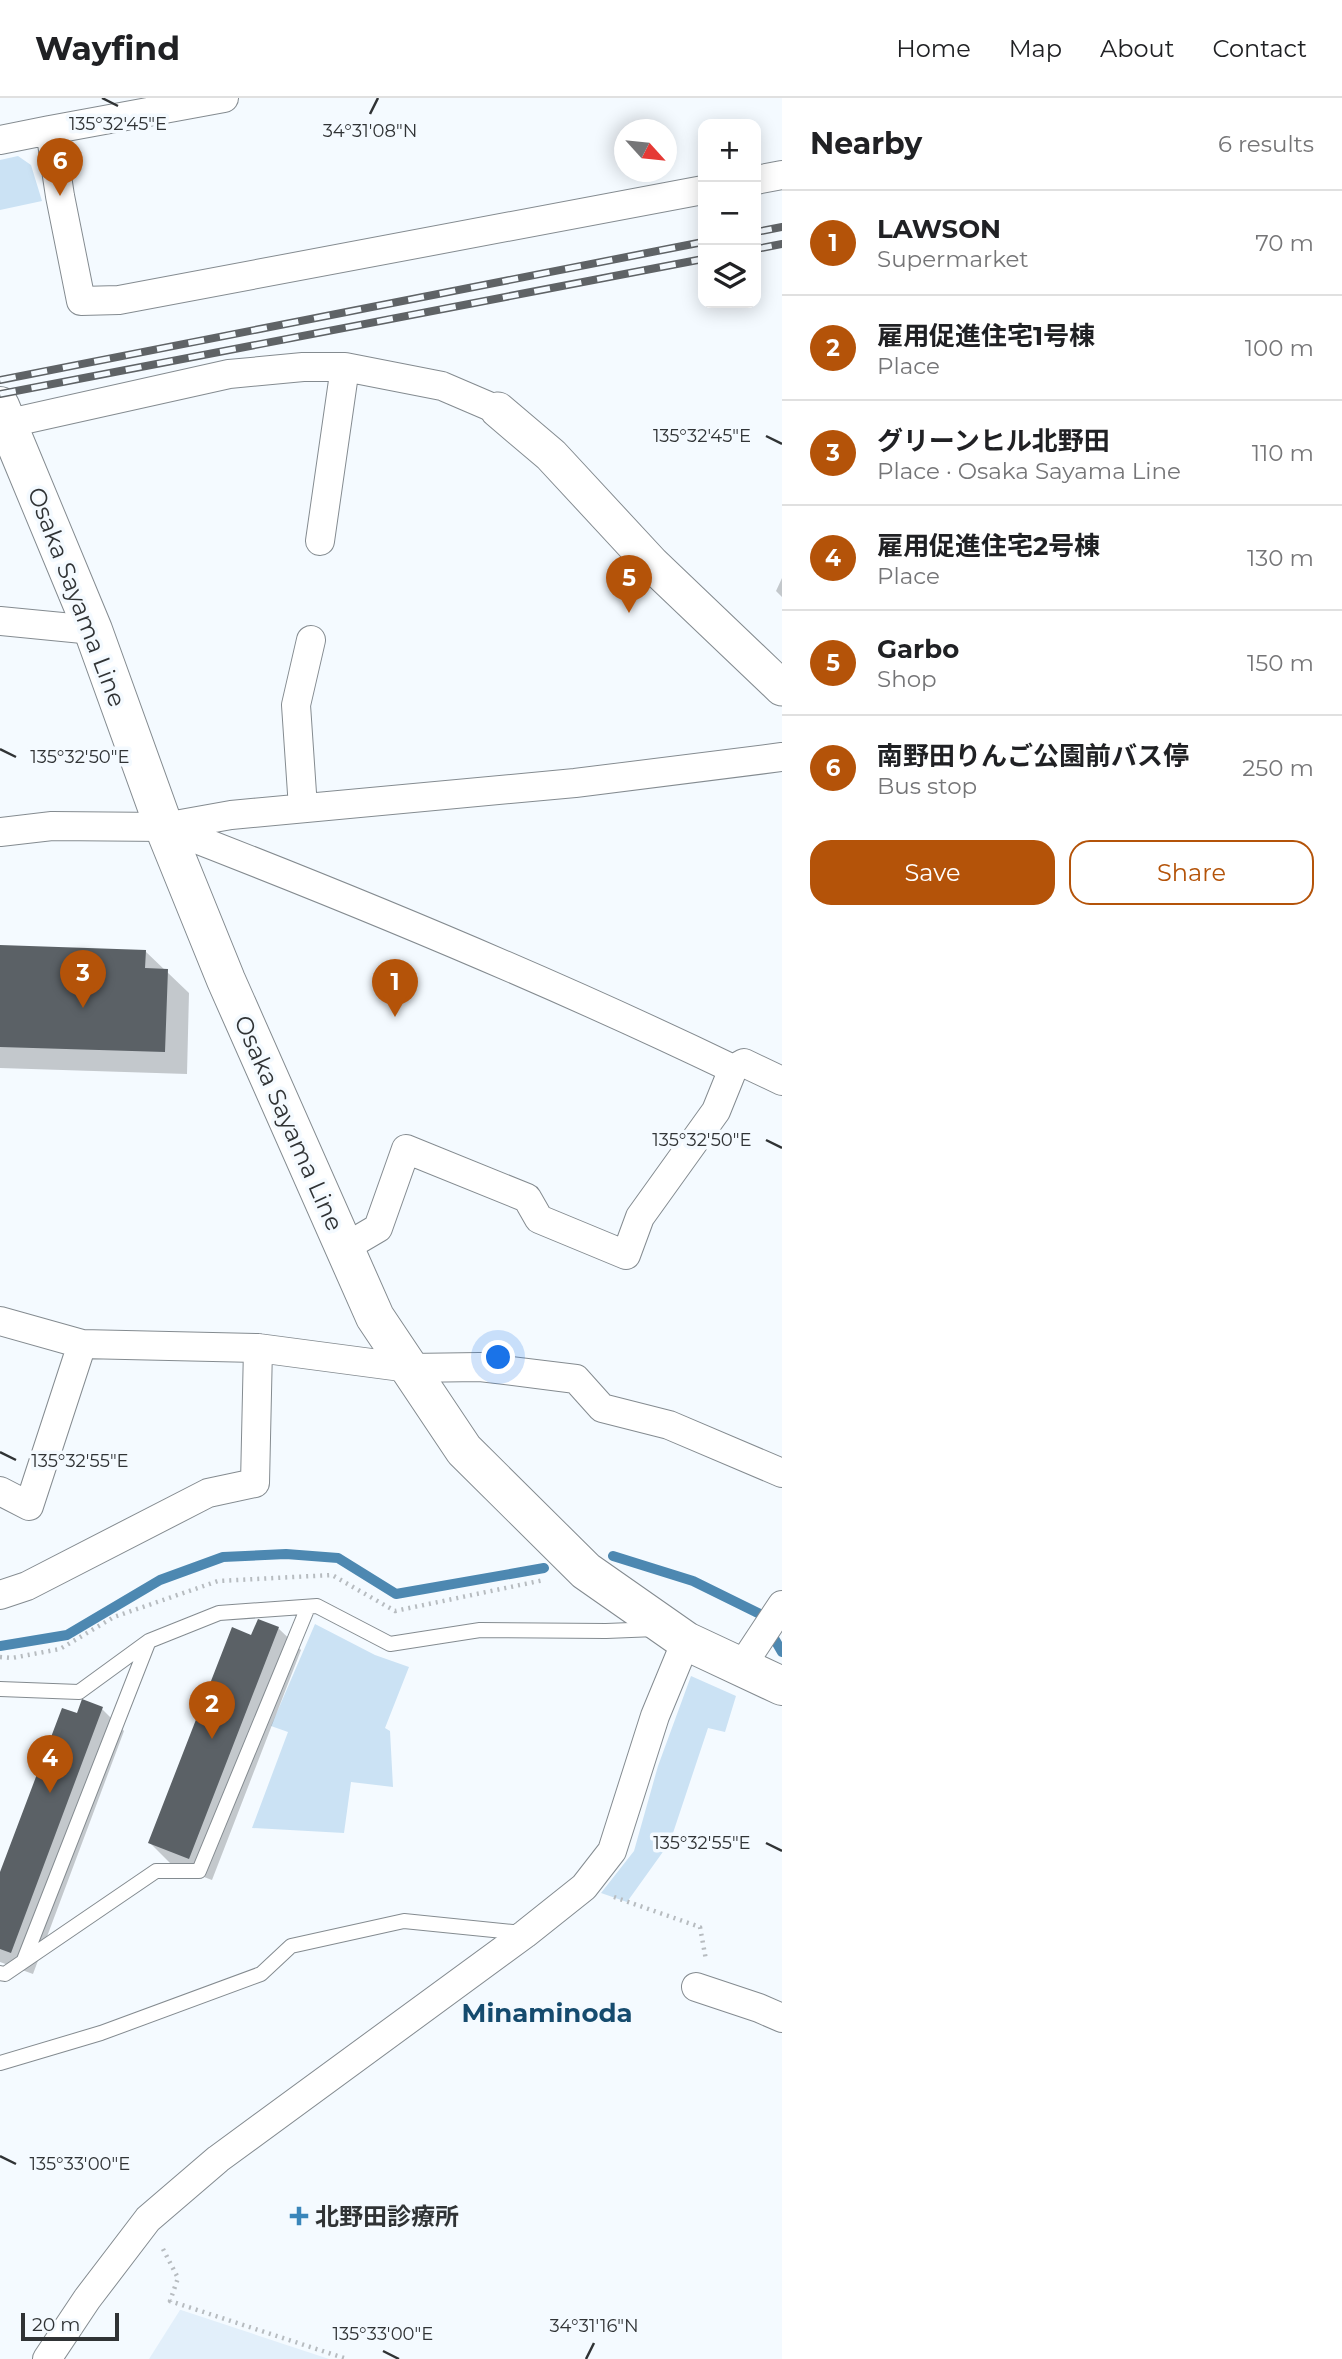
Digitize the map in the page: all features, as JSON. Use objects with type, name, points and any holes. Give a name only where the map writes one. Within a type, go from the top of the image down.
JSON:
[{"type":"main road","name":"Osaka Sayama Line","points":[[3,419],[93,630],[164,827],[226,980],[375,1317],[464,1450],[586,1571],[677,1634],[782,1686]]},
{"type":"street","points":[[0,140],[50,130],[131,107],[224,98]]},
{"type":"street","points":[[50,130],[81,301],[119,300],[698,191]]},
{"type":"street","points":[[761,179],[782,175]]},
{"type":"street","points":[[3,419],[229,374],[303,367],[345,367],[442,386],[498,410],[551,455],[652,564],[782,688]]},
{"type":"street","points":[[320,541],[345,367]]},
{"type":"street","points":[[0,621],[93,630]]},
{"type":"street","points":[[303,808],[296,705],[311,640]]},
{"type":"street","points":[[0,832],[52,826],[164,827],[231,815],[575,783],[782,757]]},
{"type":"street","points":[[164,827],[445,940],[656,1032],[733,1069]]},
{"type":"street","points":[[344,1248],[378,1228],[406,1149],[527,1198],[539,1219],[626,1255],[640,1217],[716,1111],[733,1069],[744,1063],[782,1081]]},
{"type":"street","points":[[0,1321],[82,1344],[258,1348],[410,1368],[480,1367],[576,1379],[602,1408],[669,1425],[782,1473]]},
{"type":"street","points":[[0,1491],[29,1506],[82,1344]]},
{"type":"street","points":[[0,1595],[27,1586],[208,1493],[256,1483],[258,1348]]},
{"type":"street","points":[[741,1667],[782,1605]]},
{"type":"street","points":[[47,2359],[87,2299],[148,2219],[218,2160],[525,1934],[584,1887],[612,1852],[655,1716],[677,1634]]},
{"type":"street","points":[[704,1989],[782,2018]]},
{"type":"lane","points":[[0,1689],[79,1692],[149,1642],[219,1613],[317,1606],[390,1644],[480,1630],[677,1634]]},
{"type":"lane","points":[[0,1973],[5,1973],[156,1871],[200,1871],[308,1607]]},
{"type":"lane","points":[[24,1960],[149,1642]]},
{"type":"lane","points":[[0,2063],[101,2033],[261,1974],[291,1946],[404,1921],[525,1934]]},
{"type":"path","points":[[584,1887],[700,1927],[704,1989]]},
{"type":"path","points":[[148,2219],[178,2278],[170,2301],[347,2359]]},
{"type":"shaded area","points":[[18,156],[31,165],[42,201],[0,210],[0,160]]},
{"type":"shaded area","points":[[315,1624],[375,1655],[409,1667],[385,1728],[390,1731],[393,1787],[351,1782],[344,1833],[252,1828],[288,1732],[271,1726]]},
{"type":"shaded area","points":[[691,1676],[736,1696],[725,1732],[708,1728],[670,1842],[627,1902],[601,1893],[634,1851],[658,1766]]},
{"type":"shaded area","points":[[181,2310],[329,2359],[149,2359]]},
{"type":"building","points":[[0,945],[146,950],[145,968],[168,969],[165,1052],[0,1047]]},
{"type":"building","points":[[258,1619],[279,1627],[189,1859],[148,1843],[232,1627],[251,1635]]},
{"type":"building","points":[[82,1699],[103,1707],[11,1953],[0,1949],[0,1872],[62,1708],[77,1713]]},
{"type":"waterway","points":[[0,1646],[67,1635],[160,1580],[223,1557],[286,1554],[338,1558],[396,1594],[544,1568]]},
{"type":"waterway","points":[[613,1556],[693,1581],[760,1614],[782,1652]]},
{"type":"railway","points":[[761,231],[782,227]]},
{"type":"railway","points":[[0,380],[698,243]]},
{"type":"railway","points":[[761,248],[782,244]]},
{"type":"railway","points":[[0,394],[698,260]]},
{"type":"place","name":"南野田りんご公園前バス停","points":[[60,196]]},
{"type":"place","name":"Garbo","points":[[629,613]]},
{"type":"place","name":"グリーンヒル北野田","points":[[83,1008]]},
{"type":"place","name":"LAWSON","points":[[395,1017]]},
{"type":"place","name":"雇用促進住宅1号棟","points":[[212,1739]]},
{"type":"place","name":"雇用促進住宅2号棟","points":[[50,1793]]},
{"type":"place","name":"北野田診療所","points":[[299,2216]]},
{"type":"district","name":"Minaminoda","points":[[547,2013]]}]
